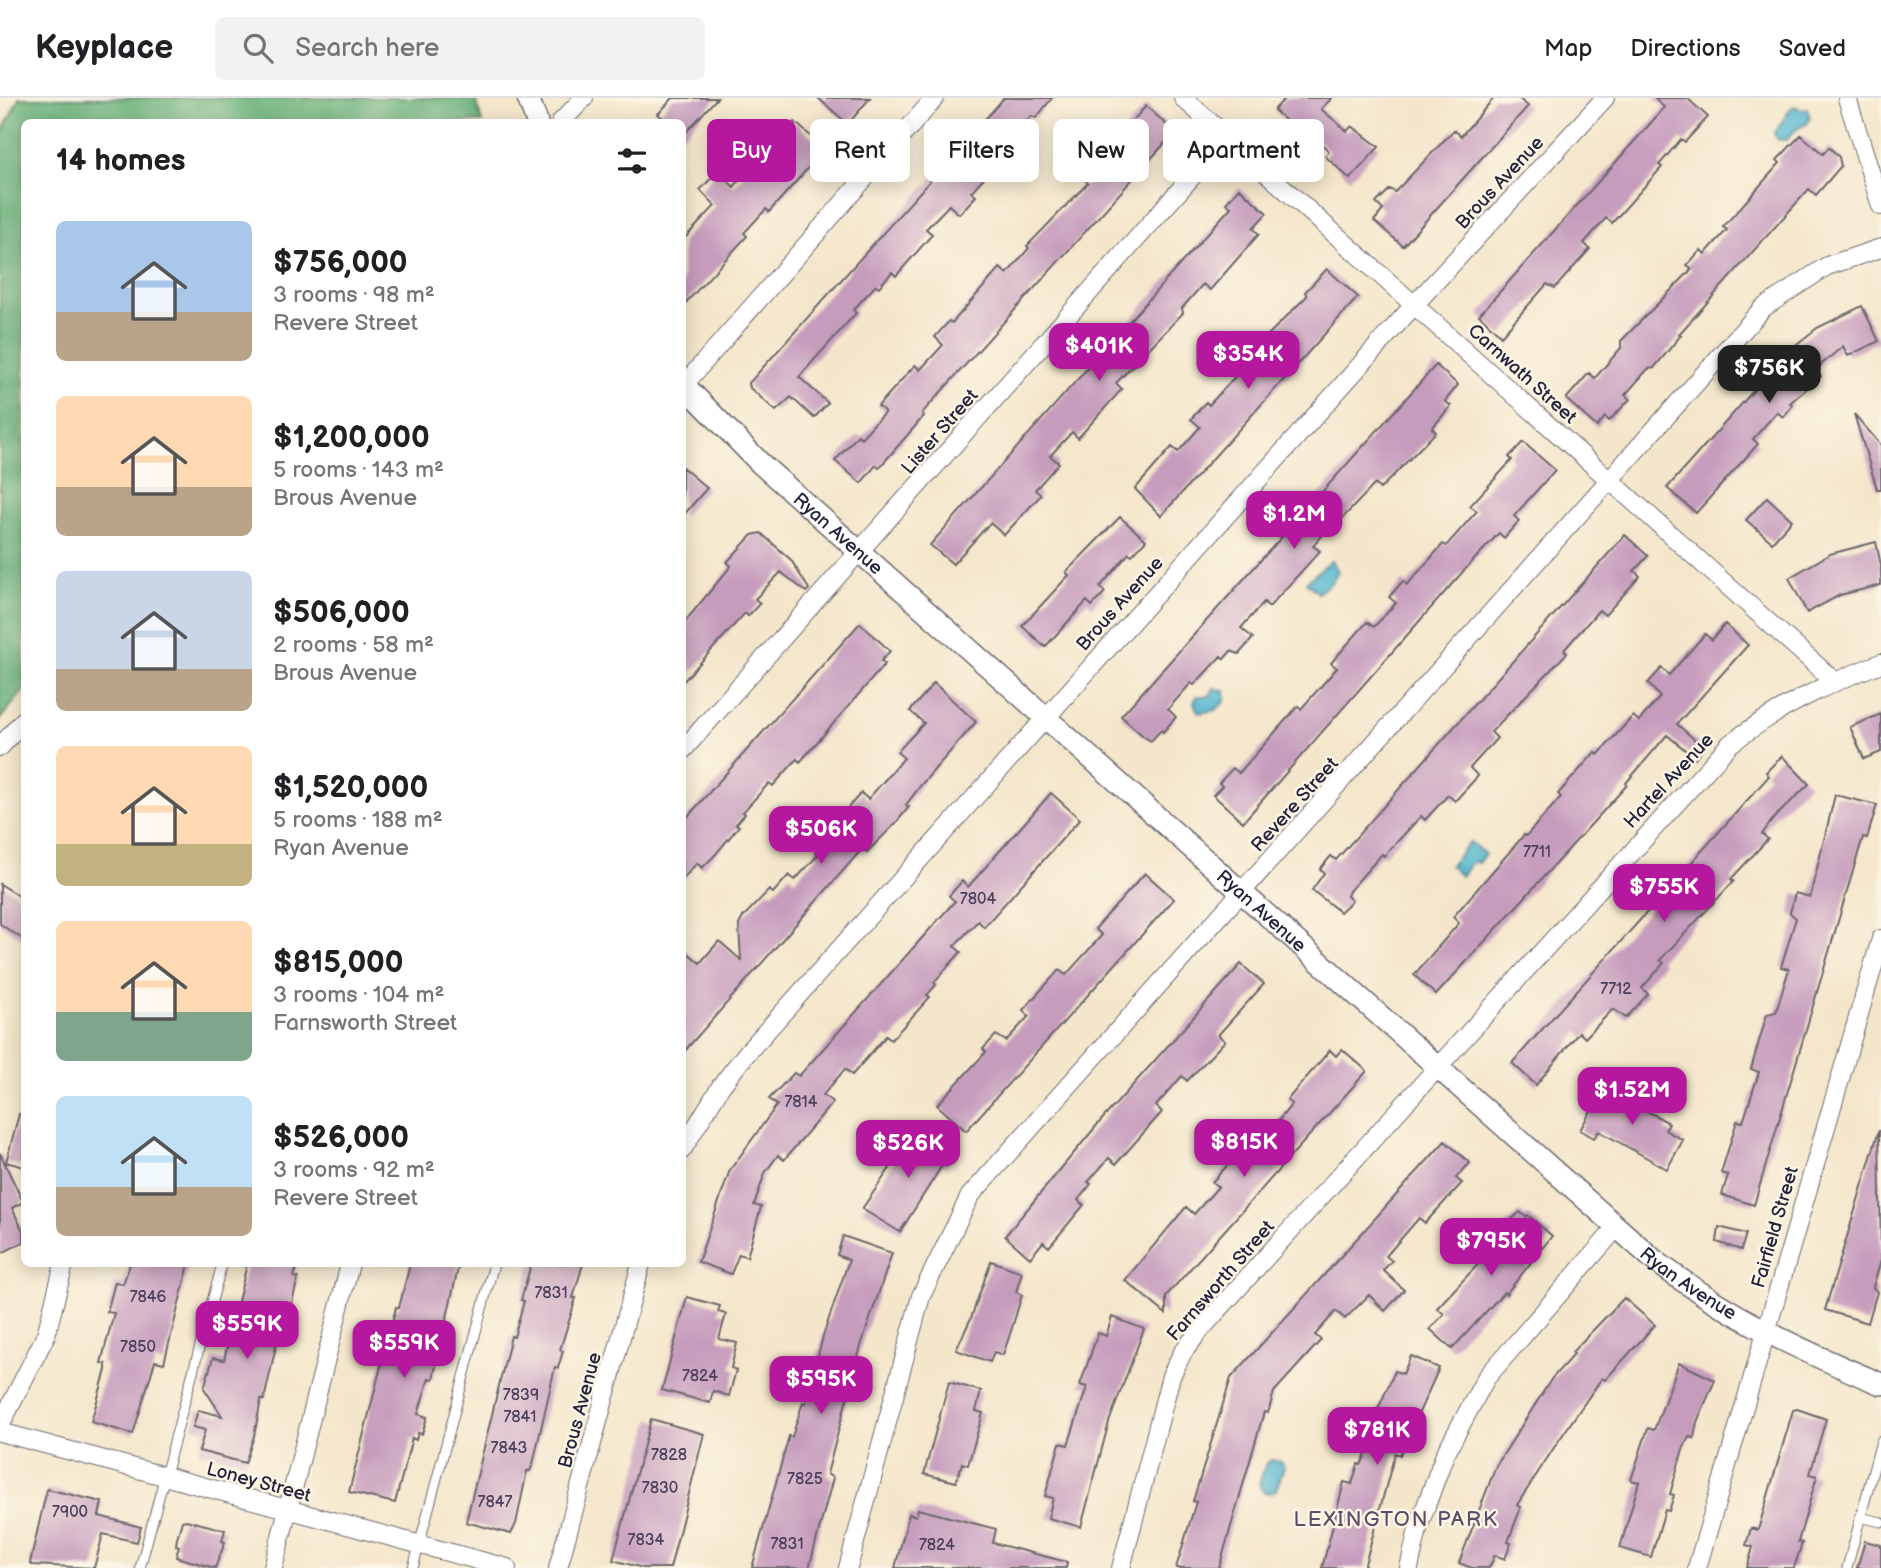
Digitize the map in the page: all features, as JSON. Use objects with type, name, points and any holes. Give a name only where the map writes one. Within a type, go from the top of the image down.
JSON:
[{"type":"street","points":[[528,98],[536,119]]},
{"type":"street","points":[[564,119],[584,98]]},
{"type":"street","points":[[686,382],[935,98]]},
{"type":"street","name":"Carnwath Street","points":[[1183,98],[1207,119]]},
{"type":"street","name":"Brous Avenue","points":[[686,1143],[721,1086],[747,1054],[1414,305],[1605,98]]},
{"type":"street","points":[[1847,98],[1881,206]]},
{"type":"street","name":"Lister Street","points":[[686,747],[1187,182]]},
{"type":"street","name":"Carnwath Street","points":[[1277,182],[1834,681]]},
{"type":"street","name":"Revere Street","points":[[848,1568],[921,1296],[958,1217],[991,1171],[1763,308],[1827,266],[1881,248]]},
{"type":"street","name":"Ryan Avenue","points":[[686,388],[760,463],[1617,1227],[1694,1290],[1766,1334],[1880,1378]]},
{"type":"street","name":"Hartel Avenue","points":[[1438,1068],[1698,775],[1730,744],[1763,718],[1834,681],[1881,663]]},
{"type":"street","points":[[0,747],[21,723]]},
{"type":"street","name":"Fairfield Street","points":[[1697,1568],[1881,939]]},
{"type":"street","name":"Farnsworth Street","points":[[1121,1568],[1171,1376],[1183,1352],[1438,1068]]},
{"type":"street","points":[[1409,1568],[1419,1525],[1446,1454],[1486,1378],[1617,1227]]},
{"type":"street","points":[[0,1426],[46,1335],[63,1267]]},
{"type":"street","points":[[273,1568],[349,1267]]},
{"type":"street","name":"Brous Avenue","points":[[558,1568],[640,1267]]},
{"type":"street","name":"Loney Street","points":[[0,1432],[507,1568]]},
{"type":"lane","points":[[140,1568],[221,1267]]},
{"type":"lane","points":[[412,1568],[493,1267]]},
{"type":"lane","points":[[1847,1568],[1881,1441]]},
{"type":"lane","points":[[1860,1517],[1881,1522]]},
{"type":"green space","points":[[19,98],[475,98],[481,119],[21,119],[21,694],[0,719],[0,136]]},
{"type":"water","points":[[1796,106],[1798,109],[1807,108],[1810,118],[1807,124],[1797,128],[1787,140],[1778,140],[1774,134],[1791,108]]},
{"type":"water","points":[[1331,561],[1338,571],[1331,583],[1318,593],[1306,582]]},
{"type":"water","points":[[1214,688],[1225,691],[1226,700],[1216,710],[1199,713],[1194,703],[1197,696],[1210,696]]},
{"type":"water","points":[[1470,842],[1485,854],[1477,863],[1473,861],[1461,876],[1450,866]]},
{"type":"water","points":[[1272,1460],[1281,1462],[1284,1467],[1276,1490],[1271,1493],[1263,1492],[1259,1484],[1266,1463]]},
{"type":"building","points":[[673,98],[717,98],[686,133],[686,119],[664,119],[658,114]]},
{"type":"building","points":[[818,98],[870,98],[852,119],[842,119]]},
{"type":"building","points":[[1004,98],[1052,98],[1036,118],[985,119]]},
{"type":"building","points":[[1285,98],[1332,98],[1321,109],[1347,131],[1352,126],[1379,147],[1350,179],[1325,156],[1329,151],[1324,146],[1324,119],[1284,119],[1274,110]]},
{"type":"building","points":[[1494,98],[1518,98],[1528,106],[1403,246],[1374,221],[1383,210],[1376,203],[1390,189],[1395,192],[1454,130],[1461,136]]},
{"type":"building","points":[[1654,98],[1687,98],[1708,117],[1685,142],[1681,139],[1659,165],[1662,167],[1612,223],[1606,218],[1584,243],[1590,249],[1555,288],[1547,284],[1501,336],[1479,315],[1656,117],[1664,107]]},
{"type":"building","points":[[1146,106],[1163,121],[1163,145],[1149,161],[1149,119],[1134,119]]},
{"type":"building","points":[[796,123],[810,136],[810,166],[796,182]]},
{"type":"building","points":[[1801,135],[1823,154],[1829,147],[1839,157],[1841,166],[1816,195],[1809,189],[1679,334],[1681,335],[1654,368],[1648,369],[1625,395],[1630,399],[1609,421],[1605,417],[1597,427],[1566,399],[1589,373],[1595,378],[1621,348],[1621,341],[1692,269],[1687,265],[1701,250],[1705,254],[1727,230],[1723,227],[1780,163],[1777,160]]},
{"type":"building","points":[[708,182],[729,182],[734,187],[738,182],[796,182],[769,212],[766,209],[744,233],[747,236],[686,303],[686,237],[715,206],[700,190]]},
{"type":"building","points":[[929,182],[980,182],[971,192],[976,196],[959,214],[949,205],[926,229],[932,234],[896,276],[892,272],[879,287],[876,285],[853,310],[856,313],[799,377],[828,403],[814,418],[791,397],[776,411],[750,388],[749,383]]},
{"type":"building","points":[[1130,182],[922,413],[924,416],[879,468],[876,465],[861,483],[835,461],[858,435],[861,438],[885,412],[878,406],[915,365],[920,370],[943,345],[935,337],[949,321],[952,323],[1000,268],[1007,274],[1029,248],[1027,246],[1088,183]]},
{"type":"building","points":[[1239,188],[1267,213],[1253,228],[1259,234],[1210,290],[1203,284],[1182,308],[1183,313],[1116,383],[1122,389],[1078,438],[1072,432],[1050,456],[1059,463],[1035,490],[1041,495],[1004,535],[990,523],[953,564],[930,545],[1231,207],[1226,203]]},
{"type":"building","points":[[1327,269],[1358,297],[1161,516],[1135,489],[1172,447],[1178,452],[1200,427],[1191,419],[1206,402],[1209,405],[1244,367],[1250,372],[1272,347],[1264,339],[1307,296],[1305,292]]},
{"type":"building","points":[[1862,306],[1879,341],[1848,356],[1843,346],[1815,370],[1821,376],[1790,403],[1793,405],[1783,417],[1777,412],[1753,439],[1758,444],[1696,513],[1667,488],[1780,361],[1778,359],[1817,328]]},
{"type":"building","points":[[1436,365],[1458,385],[1445,401],[1451,406],[1432,428],[1436,432],[1380,489],[1375,484],[1338,523],[1336,520],[1313,546],[1320,551],[1269,607],[1264,602],[1241,628],[1253,638],[1239,654],[1231,651],[1224,659],[1221,656],[1194,685],[1191,683],[1168,709],[1176,717],[1163,732],[1161,730],[1151,741],[1143,736],[1121,716]]},
{"type":"building","points":[[1854,414],[1881,445],[1881,489],[1877,489]]},
{"type":"building","points":[[1523,442],[1555,470],[1514,516],[1519,521],[1504,538],[1499,533],[1459,576],[1243,822],[1213,795],[1222,786],[1219,783],[1233,768],[1239,773],[1298,706],[1301,709],[1337,668],[1331,663],[1367,622],[1374,627],[1396,603],[1389,597],[1403,581],[1407,585],[1477,511],[1470,506],[1512,460],[1509,457]]},
{"type":"building","points":[[686,470],[707,488],[686,512]]},
{"type":"building","points":[[1767,497],[1792,520],[1772,542],[1746,520]]},
{"type":"building","points":[[1120,517],[1146,540],[1132,555],[1129,553],[1100,587],[1105,592],[1092,606],[1087,601],[1045,647],[1022,626],[1069,575],[1066,572]]},
{"type":"building","points":[[761,533],[791,560],[809,589],[806,592],[781,572],[755,599],[760,603],[748,616],[745,613],[686,679],[686,620],[731,566],[727,562],[752,535]]},
{"type":"building","points":[[1625,535],[1648,556],[1634,571],[1640,576],[1605,615],[1599,610],[1564,650],[1567,653],[1491,732],[1497,738],[1470,768],[1478,776],[1455,801],[1448,795],[1425,820],[1421,816],[1384,856],[1382,854],[1349,891],[1347,896],[1352,901],[1340,912],[1312,890],[1324,873],[1320,869],[1331,856],[1336,860]]},
{"type":"building","points":[[1876,542],[1881,565],[1881,585],[1840,595],[1807,613],[1789,578],[1830,554]]},
{"type":"building","points":[[860,623],[890,651],[881,661],[885,664],[800,762],[797,759],[773,786],[769,783],[743,812],[745,814],[736,824],[739,826],[716,854],[702,868],[697,863],[686,875],[686,819]]},
{"type":"building","points":[[1725,624],[1748,645],[1677,724],[1704,748],[1695,758],[1667,735],[1627,785],[1436,995],[1414,975],[1459,923],[1453,917],[1561,797],[1558,794],[1595,752],[1598,755],[1633,716],[1639,721],[1660,697],[1648,683],[1662,668],[1669,675],[1705,634],[1712,640]]},
{"type":"building","points":[[934,683],[976,722],[921,785],[906,805],[909,807],[895,824],[867,852],[863,848],[686,1049],[686,951],[700,963],[719,941],[741,960],[739,925],[743,917],[769,890],[773,893],[789,875],[795,880],[818,855],[815,852],[829,837],[825,834],[861,793],[868,799],[904,758],[897,752],[924,723],[910,711]]},
{"type":"building","points":[[1881,714],[1881,752],[1864,759],[1850,727]]},
{"type":"building","points":[[1782,756],[1809,784],[1774,818],[1762,834],[1768,839],[1731,879],[1734,881],[1660,960],[1664,963],[1642,988],[1648,994],[1626,1018],[1613,1009],[1585,1038],[1579,1032],[1536,1085],[1512,1063],[1769,776],[1766,772]]},
{"type":"building","points":[[1051,793],[1080,819],[984,927],[978,921],[954,946],[961,952],[934,982],[936,985],[927,995],[930,997],[891,1040],[886,1036],[852,1075],[845,1069],[823,1095],[833,1102],[784,1160],[778,1155],[765,1173],[754,1205],[761,1207],[747,1257],[739,1254],[731,1274],[698,1262],[730,1170],[777,1105],[769,1099],[794,1073],[799,1076],[955,901],[949,896],[962,881],[968,887]]},
{"type":"building","points":[[1835,795],[1877,805],[1867,838],[1863,837],[1754,1205],[1722,1195],[1728,1175],[1721,1173],[1737,1121],[1743,1122],[1759,1072],[1751,1069],[1767,1014],[1776,1012],[1789,969],[1781,967],[1796,918],[1790,913],[1795,893],[1810,897]]},
{"type":"building","points":[[1145,873],[1174,899],[966,1131],[937,1105],[986,1052],[983,1049],[996,1035],[1006,1041],[1029,1016],[1023,1010],[1059,970],[1066,975],[1102,935],[1095,929]]},
{"type":"building","points":[[0,884],[21,897],[21,938],[0,924]]},
{"type":"building","points":[[1241,964],[1264,984],[1218,1035],[1225,1041],[1187,1081],[1182,1076],[1156,1106],[1162,1112],[1116,1164],[1109,1158],[1088,1182],[1091,1184],[1078,1200],[1084,1205],[1049,1247],[1043,1242],[1030,1258],[1005,1236],[1098,1124]]},
{"type":"building","points":[[1342,1049],[1367,1071],[1166,1296],[1166,1314],[1125,1280],[1186,1207],[1194,1214],[1218,1187],[1212,1182],[1249,1142],[1254,1147],[1279,1120],[1292,1104],[1287,1100],[1330,1050],[1336,1056]]},
{"type":"building","points":[[1607,1082],[1625,1092],[1623,1098],[1669,1123],[1665,1130],[1683,1140],[1667,1169],[1599,1131],[1594,1138],[1580,1130]]},
{"type":"building","points":[[19,1114],[21,1114],[21,1166],[6,1162]]},
{"type":"building","points":[[1879,1130],[1881,1260],[1873,1287],[1877,1292],[1868,1323],[1825,1310]]},
{"type":"building","points":[[923,1131],[956,1151],[946,1166],[943,1164],[900,1232],[862,1209],[914,1133],[919,1136]]},
{"type":"building","points":[[1445,1141],[1470,1163],[1456,1178],[1462,1183],[1425,1223],[1419,1218],[1386,1256],[1392,1261],[1383,1270],[1404,1290],[1385,1311],[1369,1295],[1345,1319],[1336,1311],[1315,1335],[1321,1340],[1274,1392],[1268,1413],[1264,1412],[1219,1568],[1176,1568],[1196,1502],[1193,1501],[1231,1378]]},
{"type":"building","points":[[0,1153],[21,1198],[21,1203],[12,1208],[21,1227],[21,1244],[0,1254]]},
{"type":"building","points":[[1520,1212],[1526,1217],[1528,1215],[1552,1236],[1506,1294],[1504,1292],[1452,1349],[1430,1329],[1444,1314],[1437,1308],[1500,1241],[1494,1235]]},
{"type":"building","points":[[1719,1227],[1746,1234],[1741,1250],[1717,1242]]},
{"type":"building","points":[[843,1236],[892,1253],[861,1346],[838,1432],[827,1474],[833,1478],[809,1568],[752,1568],[789,1436],[792,1437],[803,1402],[806,1403],[823,1336],[849,1260],[837,1255]]},
{"type":"building","points":[[991,1261],[1022,1272],[1016,1292],[1022,1295],[1003,1355],[994,1352],[990,1362],[956,1350],[971,1318]]},
{"type":"building","points":[[129,1267],[188,1267],[164,1363],[155,1361],[133,1434],[91,1422],[106,1370],[106,1364],[101,1363],[114,1313],[107,1312],[115,1282],[123,1284]]},
{"type":"building","points":[[246,1267],[297,1267],[294,1277],[298,1278],[285,1331],[276,1346],[264,1400],[261,1400],[245,1463],[199,1451],[205,1430],[193,1427],[198,1410],[222,1416],[204,1388],[213,1358],[224,1360]]},
{"type":"building","points":[[409,1267],[458,1267],[433,1379],[429,1378],[418,1414],[427,1417],[422,1434],[418,1433],[416,1440],[412,1438],[395,1503],[349,1492],[396,1307],[399,1308]]},
{"type":"building","points":[[530,1267],[582,1267],[560,1350],[563,1351],[558,1368],[555,1367],[533,1464],[530,1471],[527,1471],[516,1524],[511,1534],[466,1522],[511,1336],[514,1337],[524,1301],[521,1300]]},
{"type":"building","points":[[687,1297],[720,1306],[718,1312],[726,1314],[719,1339],[737,1343],[731,1368],[736,1370],[729,1396],[713,1391],[710,1403],[662,1390]]},
{"type":"building","points":[[1624,1298],[1655,1325],[1605,1380],[1602,1378],[1517,1505],[1521,1507],[1508,1542],[1511,1543],[1505,1559],[1495,1555],[1489,1568],[1472,1568],[1459,1563],[1496,1466],[1552,1378],[1574,1354],[1572,1352]]},
{"type":"building","points":[[1112,1317],[1144,1329],[1109,1422],[1081,1527],[1048,1518],[1053,1498],[1045,1496],[1060,1443],[1068,1445],[1087,1387],[1080,1385],[1098,1333],[1106,1336]]},
{"type":"building","points":[[1411,1356],[1439,1368],[1400,1455],[1395,1453],[1364,1568],[1322,1568],[1344,1482],[1352,1484],[1358,1464],[1361,1465],[1380,1424],[1373,1420],[1395,1371],[1403,1374]]},
{"type":"building","points":[[1679,1363],[1715,1380],[1697,1422],[1694,1438],[1689,1437],[1683,1449],[1670,1494],[1674,1495],[1669,1511],[1665,1510],[1651,1557],[1620,1548],[1639,1482],[1631,1480],[1648,1428],[1654,1430]]},
{"type":"building","points":[[949,1382],[981,1391],[976,1411],[983,1413],[968,1465],[962,1463],[956,1482],[924,1474]]},
{"type":"building","points":[[1793,1410],[1826,1419],[1810,1474],[1817,1476],[1798,1542],[1802,1543],[1794,1568],[1747,1568],[1753,1547],[1746,1545],[1751,1528],[1758,1530]]},
{"type":"building","points":[[651,1419],[704,1434],[670,1568],[643,1568],[613,1560]]},
{"type":"building","points":[[47,1489],[102,1502],[99,1516],[141,1527],[137,1542],[103,1534],[94,1568],[32,1565],[30,1563]]},
{"type":"building","points":[[918,1509],[996,1529],[993,1543],[1067,1562],[1066,1568],[895,1568],[909,1514],[916,1516]]},
{"type":"building","points":[[182,1521],[225,1530],[222,1541],[225,1542],[215,1568],[176,1557],[179,1546],[176,1545],[177,1538]]},
{"type":"building","points":[[1865,1541],[1881,1545],[1881,1568],[1857,1568]]},
{"type":"district","name":"LEXINGTON PARK","points":[[1396,1519]]}]
